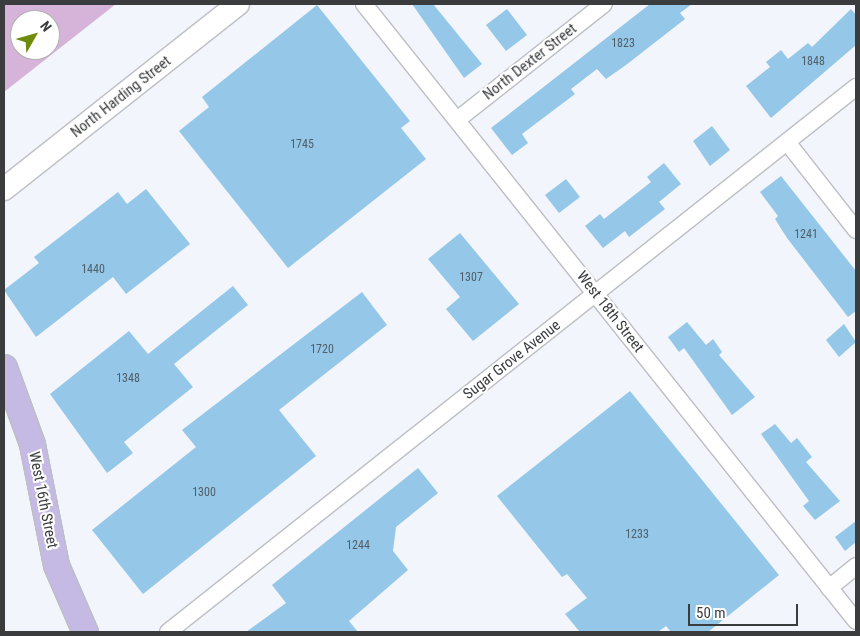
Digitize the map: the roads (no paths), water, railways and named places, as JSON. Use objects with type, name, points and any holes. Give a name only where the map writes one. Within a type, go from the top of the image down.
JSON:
[{"type":"main road","name":"West 16th Street","points":[[4,367],[32,444],[56,565],[85,632]]},
{"type":"street","name":"North Harding Street","points":[[4,190],[238,4]]},
{"type":"street","name":"West 18th Street","points":[[364,4],[856,621]]},
{"type":"street","name":"North Dexter Street","points":[[457,120],[604,4]]},
{"type":"street","name":"Sugar Grove Avenue","points":[[168,632],[856,87]]},
{"type":"street","points":[[787,142],[856,230]]},
{"type":"street","points":[[829,588],[856,566]]}]
